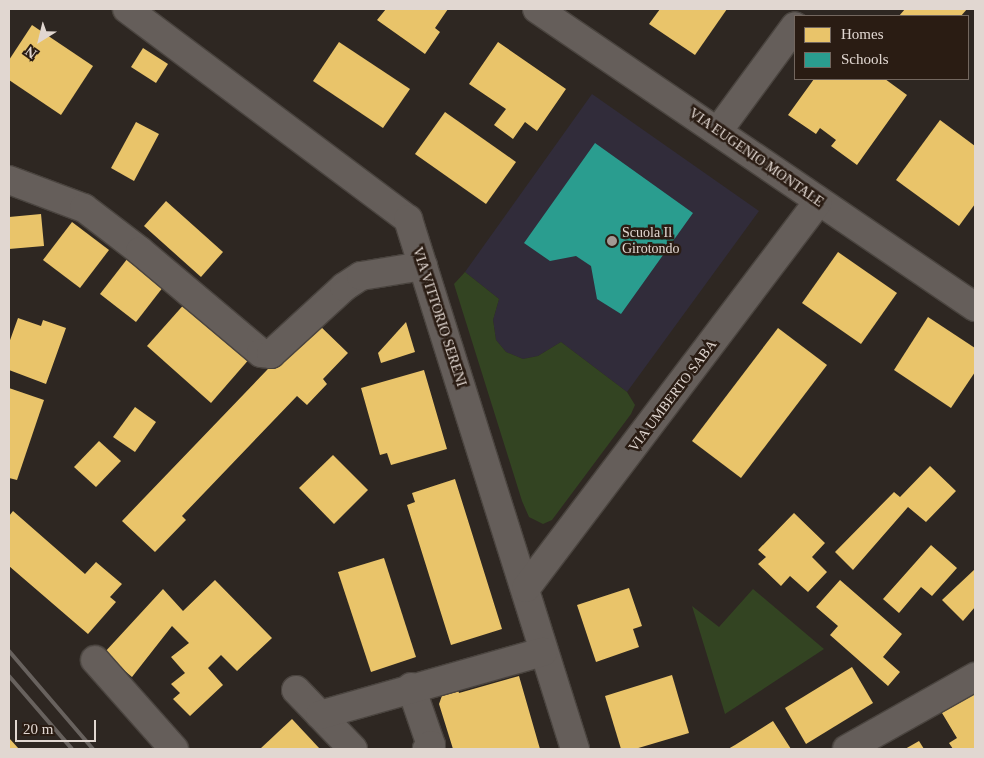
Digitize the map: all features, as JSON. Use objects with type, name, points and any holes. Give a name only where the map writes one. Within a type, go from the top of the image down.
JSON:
[{"type":"street","name":"VIA VITTORIO SERENI","points":[[127,9],[408,219],[526,588],[543,652],[575,749]]},
{"type":"street","name":"VIA EUGENIO MONTALE","points":[[538,9],[718,131],[818,202],[971,295]]},
{"type":"street","points":[[718,131],[794,27]]},
{"type":"street","points":[[9,180],[84,208],[140,251],[261,353],[272,354],[344,287],[361,276],[423,266]]},
{"type":"street","name":"VIA UMBERTO SABA","points":[[526,588],[818,202]]},
{"type":"street","points":[[320,715],[411,686],[543,652]]},
{"type":"street","points":[[95,660],[174,749]]},
{"type":"street","points":[[847,749],[975,677]]},
{"type":"street","points":[[411,686],[431,746],[427,749]]},
{"type":"street","points":[[296,690],[353,749]]},
{"type":"shaded area","name":"Scuola Il Girotondo","points":[[592,94],[759,211],[627,392],[561,342],[538,356],[523,359],[506,352],[496,340],[493,320],[499,299],[465,272]]},
{"type":"green space","points":[[465,272],[499,299],[493,320],[496,340],[506,352],[523,359],[538,356],[561,342],[627,392],[635,405],[631,414],[552,520],[543,524],[529,517],[522,501],[454,284]]},
{"type":"green space","points":[[753,589],[824,649],[725,714],[692,606],[719,627]]},
{"type":"building: Homes","points":[[386,9],[448,9],[435,28],[440,32],[425,54],[377,20]]},
{"type":"building: Homes","points":[[660,9],[727,9],[695,55],[649,24]]},
{"type":"building: Homes","points":[[905,9],[967,9],[962,15],[900,15]]},
{"type":"building: Homes","points":[[32,25],[93,66],[61,115],[9,80],[9,60]]},
{"type":"building: Homes","points":[[339,42],[410,89],[383,128],[313,81]]},
{"type":"building: Homes","points":[[498,42],[566,89],[537,131],[525,122],[513,139],[494,125],[506,109],[469,84]]},
{"type":"building: Homes","points":[[143,48],[168,64],[156,83],[131,67]]},
{"type":"building: Homes","points":[[813,80],[886,80],[907,95],[857,165],[831,146],[836,140],[820,128],[816,134],[788,115]]},
{"type":"building: Homes","points":[[445,112],[516,162],[486,204],[415,154]]},
{"type":"building: Homes","points":[[940,120],[975,146],[975,204],[959,226],[896,180]]},
{"type":"building: Homes","points":[[136,122],[159,134],[134,181],[111,168]]},
{"type":"building: Homes","points":[[166,201],[223,252],[201,277],[144,226]]},
{"type":"building: Homes","points":[[41,214],[44,246],[9,249],[9,217]]},
{"type":"building: Homes","points":[[72,222],[109,250],[80,288],[43,260]]},
{"type":"building: Homes","points":[[838,252],[897,293],[861,344],[802,303]]},
{"type":"building: Homes","points":[[131,254],[167,282],[136,322],[100,294]]},
{"type":"building: Homes","points":[[187,301],[251,357],[211,403],[147,346]]},
{"type":"building: Homes","points":[[928,317],[975,348],[975,372],[951,408],[894,370]]},
{"type":"building: Homes","points":[[18,318],[41,326],[43,320],[66,328],[46,384],[9,370],[9,343]]},
{"type":"building: Homes","points":[[406,322],[415,352],[381,363],[378,353]]},
{"type":"building: Homes","points":[[318,324],[348,353],[323,379],[327,384],[307,405],[297,396],[182,516],[186,520],[155,552],[122,521],[290,346]]},
{"type":"building: Homes","points":[[778,328],[827,365],[741,478],[692,441]]},
{"type":"building: Homes","points":[[424,370],[447,449],[391,465],[387,453],[380,455],[361,388]]},
{"type":"building: Homes","points":[[9,388],[44,400],[17,480],[9,478]]},
{"type":"building: Homes","points":[[135,407],[156,422],[135,452],[113,437]]},
{"type":"building: Homes","points":[[99,441],[121,461],[96,487],[74,467]]},
{"type":"building: Homes","points":[[333,455],[368,490],[334,524],[299,488]]},
{"type":"building: Homes","points":[[930,466],[956,491],[926,522],[908,507],[853,570],[835,552],[894,492],[900,497]]},
{"type":"building: Homes","points":[[455,479],[502,629],[451,645],[407,505],[415,502],[412,493]]},
{"type":"building: Homes","points":[[13,511],[85,574],[96,562],[122,584],[110,597],[116,602],[88,634],[9,566],[9,516]]},
{"type":"building: Homes","points":[[794,513],[825,543],[812,557],[827,572],[808,592],[790,576],[781,586],[758,564],[766,557],[758,550]]},
{"type":"building: Homes","points":[[931,545],[957,568],[932,596],[921,587],[899,613],[883,599]]},
{"type":"building: Homes","points":[[384,558],[416,657],[371,672],[338,572]]},
{"type":"building: Homes","points":[[975,569],[975,607],[963,621],[942,600]]},
{"type":"building: Homes","points":[[215,580],[272,638],[237,671],[221,655],[208,668],[223,685],[190,716],[173,699],[180,693],[171,684],[185,673],[171,657],[189,643],[172,626],[132,677],[104,653],[163,589],[183,611]]},
{"type":"building: Homes","points":[[840,580],[902,634],[883,657],[900,672],[888,686],[830,635],[838,626],[816,607]]},
{"type":"building: Homes","points":[[629,588],[642,626],[633,629],[639,647],[596,662],[577,605]]},
{"type":"building: Homes","points":[[852,667],[873,703],[806,744],[785,708]]},
{"type":"building: Homes","points":[[672,675],[689,733],[635,749],[621,749],[605,696]]},
{"type":"building: Homes","points":[[519,676],[540,749],[453,749],[439,704],[444,690],[457,686],[459,693]]},
{"type":"building: Homes","points":[[975,691],[975,749],[953,749],[949,743],[957,738],[939,708]]},
{"type":"building: Homes","points":[[292,719],[320,749],[260,749]]},
{"type":"building: Homes","points":[[773,721],[791,749],[728,749],[735,745]]},
{"type":"building: Homes","points":[[9,738],[19,749],[9,749]]},
{"type":"building: Homes","points":[[919,741],[924,749],[905,749]]},
{"type":"building: Schools","points":[[595,143],[693,213],[621,314],[597,299],[591,266],[576,256],[550,261],[524,243]]},
{"type":"railway","points":[[9,651],[93,749]]},
{"type":"railway","points":[[9,676],[72,749]]},
{"type":"place","name":"Scuola Il Girotondo","points":[[612,241]]}]
